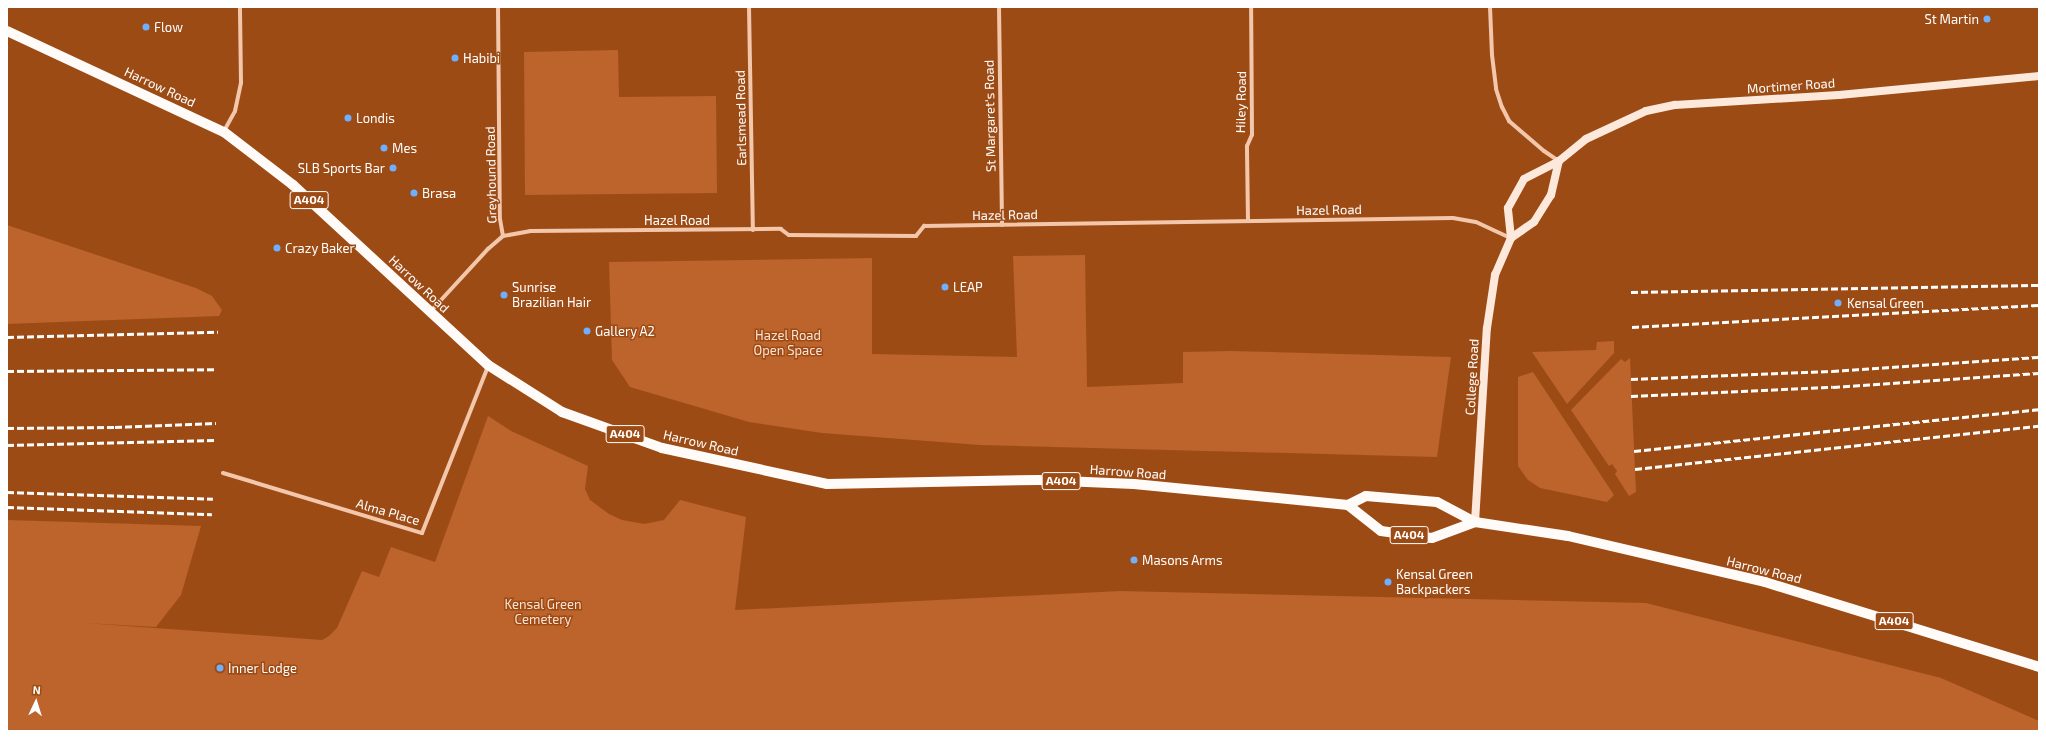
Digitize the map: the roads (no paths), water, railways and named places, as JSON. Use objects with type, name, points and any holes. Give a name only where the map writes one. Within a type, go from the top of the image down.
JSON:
[{"type":"main road","name":"Harrow Road","points":[[7,31],[224,132],[293,185],[488,366],[562,412],[662,448],[827,484],[1038,480],[1134,484],[1348,505],[1366,496],[1437,502],[1475,522],[1568,536],[1765,582],[2039,667]]},
{"type":"main road","name":"Mortimer Road","points":[[1559,161],[1586,139],[1642,112],[1675,105],[1839,95],[2039,76]]},
{"type":"main road","points":[[1559,161],[1551,195],[1534,222],[1511,238],[1508,208],[1524,180],[1559,161]]},
{"type":"main road","name":"College Road","points":[[1475,522],[1487,328],[1494,275],[1511,238]]},
{"type":"main road","name":"Harrow Road","points":[[1348,505],[1381,531],[1432,538],[1475,522]]},
{"type":"street","points":[[224,132],[235,111],[241,83],[240,7]]},
{"type":"street","name":"Greyhound Road","points":[[430,312],[488,249],[503,236],[500,219],[498,7]]},
{"type":"street","name":"Earlsmead Road","points":[[749,7],[752,230]]},
{"type":"street","name":"St Margaret's Road","points":[[999,7],[1002,225]]},
{"type":"street","name":"Hiley Road","points":[[1248,221],[1247,146],[1252,135],[1251,7]]},
{"type":"street","points":[[1490,7],[1494,76],[1496,89],[1502,108],[1509,121],[1544,151],[1559,161]]},
{"type":"street","name":"Hazel Road","points":[[503,236],[530,231],[781,229],[789,235],[916,236],[924,226],[1453,218],[1476,222],[1511,238]]},
{"type":"street","name":"Alma Place","points":[[222,473],[422,533],[488,366]]},
{"type":"railway","points":[[1631,292],[2039,285]]},
{"type":"railway","points":[[1632,327],[2039,305]]},
{"type":"railway","points":[[7,337],[218,332]]},
{"type":"railway","points":[[1631,379],[1832,371],[2039,357]]},
{"type":"railway","points":[[7,371],[216,369]]},
{"type":"railway","points":[[1631,396],[1833,387],[2039,373]]},
{"type":"railway","points":[[1634,451],[2039,409]]},
{"type":"railway","points":[[7,428],[115,427],[216,423]]},
{"type":"railway","points":[[1635,469],[2039,426]]},
{"type":"railway","points":[[7,445],[215,440]]},
{"type":"railway","points":[[7,492],[213,499]]},
{"type":"railway","points":[[7,507],[212,514]]},
{"type":"place","name":"St Martin","points":[[1987,19]]},
{"type":"place","name":"Flow","points":[[146,27]]},
{"type":"place","name":"Habibi","points":[[455,58]]},
{"type":"place","name":"Londis","points":[[348,118]]},
{"type":"place","name":"Mes","points":[[384,148]]},
{"type":"place","name":"SLB Sports Bar","points":[[393,168]]},
{"type":"place","name":"Brasa","points":[[414,193]]},
{"type":"place","name":"Crazy Baker","points":[[277,248]]},
{"type":"place","name":"LEAP","points":[[945,287]]},
{"type":"place","name":"Sunrise Brazilian Hair","points":[[504,295]]},
{"type":"place","name":"Kensal Green","points":[[1838,303]]},
{"type":"place","name":"Gallery A2","points":[[587,331]]},
{"type":"place","name":"Masons Arms","points":[[1134,560]]},
{"type":"place","name":"Kensal Green Backpackers","points":[[1388,582]]},
{"type":"place","name":"Inner Lodge","points":[[220,668]]},
{"type":"park label","name":"Hazel Road Open Space","points":[[788,344]]},
{"type":"park label","name":"Kensal Green Cemetery","points":[[543,612]]}]
